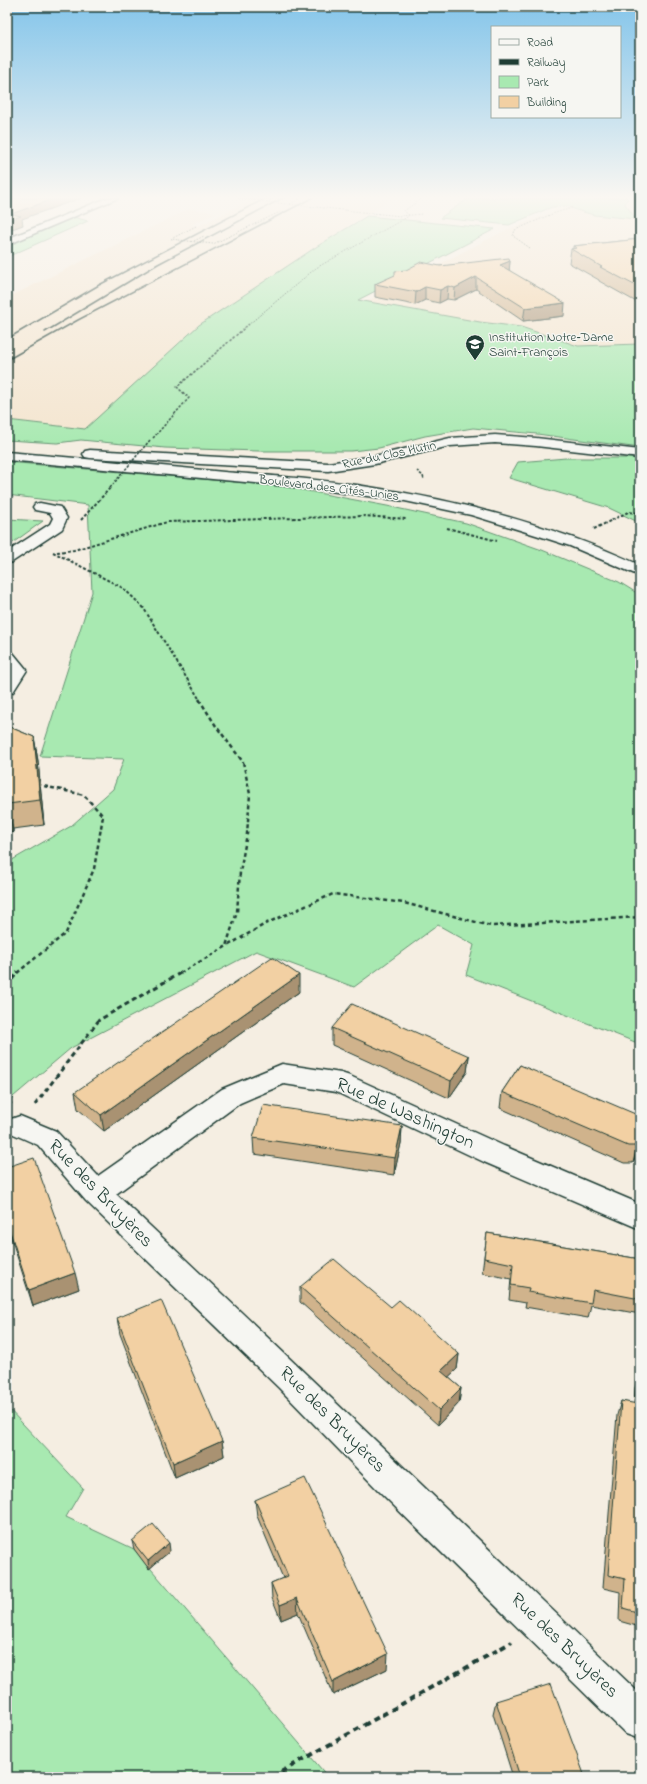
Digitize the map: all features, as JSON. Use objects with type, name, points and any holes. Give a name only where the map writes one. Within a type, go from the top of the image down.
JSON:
[{"type":"main road","name":"Rue du Clos Hutin","points":[[90,454],[328,467],[382,459],[448,442],[489,439],[524,441],[635,454]]},
{"type":"main road","name":"Boulevard des Cités-Unies","points":[[7,447],[330,476],[425,488],[507,508],[584,534],[640,556]]},
{"type":"main road","name":"Boulevard des Cités-Unies","points":[[7,456],[262,479],[384,494],[461,508],[518,523],[579,545],[640,571]]},
{"type":"main road","points":[[7,559],[57,526],[60,518],[55,510],[40,508]]},
{"type":"main road","points":[[7,657],[18,670],[7,688]]},
{"type":"main road","name":"Rue de Washington","points":[[96,1193],[231,1096],[282,1074],[340,1083],[494,1154],[640,1217]]},
{"type":"main road","name":"Rue des Bruyères","points":[[20,1126],[47,1138],[96,1193],[290,1378],[390,1478],[640,1720]]},
{"type":"path","points":[[110,488],[150,440],[189,398],[177,387],[233,337],[300,281]]},
{"type":"path","points":[[584,534],[628,512],[640,513]]},
{"type":"path","points":[[226,946],[237,912],[240,872],[247,834],[250,794],[243,762],[216,726],[143,607],[123,588],[53,552],[74,550],[166,522],[363,516],[412,520]]},
{"type":"path","points":[[442,526],[500,542]]},
{"type":"path","points":[[7,986],[17,973],[66,933],[94,869],[103,816],[84,795],[32,784]]},
{"type":"path","points":[[20,1126],[99,1020],[268,922],[333,894],[404,903],[491,926],[640,917]]},
{"type":"path","points":[[272,1777],[542,1625]]},
{"type":"shaded area","points":[[41,281],[265,281],[199,325],[85,429],[7,420],[7,298]]},
{"type":"shaded area","points":[[406,281],[640,281],[640,438],[363,305]]},
{"type":"green space","points":[[265,281],[394,281],[358,300],[480,322],[521,327],[578,346],[640,344],[640,448],[537,434],[473,428],[425,436],[379,448],[351,451],[258,451],[165,448],[81,440],[57,443],[7,440],[7,420],[85,429],[199,325]]},
{"type":"green space","points":[[566,458],[640,458],[640,523],[609,508],[509,478],[518,462]]},
{"type":"green space","points":[[7,462],[281,486],[387,506],[466,523],[542,550],[619,582],[640,595],[640,1044],[466,975],[474,945],[438,925],[354,987],[256,951],[71,1048],[7,1102],[7,863],[71,826],[113,789],[124,759],[40,756],[92,592],[88,505],[7,495]]},
{"type":"green space","points":[[7,519],[43,521],[7,547]]},
{"type":"green space","points":[[7,1407],[83,1488],[66,1517],[134,1549],[328,1777],[7,1777]]},
{"type":"building","points":[[381,281],[468,281],[455,288],[448,286],[440,290],[425,287],[416,292],[375,284]]},
{"type":"building","points":[[483,281],[528,281],[565,303],[525,308]]},
{"type":"building","points":[[627,281],[640,281],[640,288]]},
{"type":"building","points":[[7,726],[34,737],[40,800],[8,804],[9,807],[7,807]]},
{"type":"building","points":[[272,957],[299,975],[101,1115],[75,1092]]},
{"type":"building","points":[[352,1004],[469,1056],[451,1081],[332,1028]]},
{"type":"building","points":[[520,1065],[640,1116],[640,1140],[637,1146],[628,1146],[502,1092]]},
{"type":"building","points":[[263,1105],[402,1126],[395,1158],[253,1138]]},
{"type":"building","points":[[34,1158],[75,1273],[29,1290],[7,1222],[7,1167]]},
{"type":"building","points":[[487,1233],[640,1259],[640,1299],[593,1290],[591,1303],[528,1292],[529,1288],[511,1285],[513,1264],[484,1258]]},
{"type":"building","points":[[334,1259],[391,1307],[399,1300],[459,1354],[441,1371],[461,1388],[439,1410],[300,1287]]},
{"type":"building","points":[[161,1300],[222,1441],[173,1463],[117,1318]]},
{"type":"building","points":[[639,1374],[640,1613],[623,1608],[625,1579],[608,1575],[621,1401],[638,1404]]},
{"type":"building","points":[[305,1478],[388,1654],[333,1682],[297,1598],[280,1605],[271,1583],[288,1576],[255,1500]]},
{"type":"building","points":[[153,1524],[169,1543],[148,1561],[132,1541]]},
{"type":"building","points":[[551,1684],[585,1777],[520,1777],[496,1701]]},
{"type":"railway","points":[[7,339],[106,281]]},
{"type":"railway","points":[[45,332],[129,281]]},
{"type":"railway","points":[[7,360],[78,320],[152,281]]},
{"type":"place","name":"Institution Notre‐Dame Saint‐François","points":[[475,361]]}]
